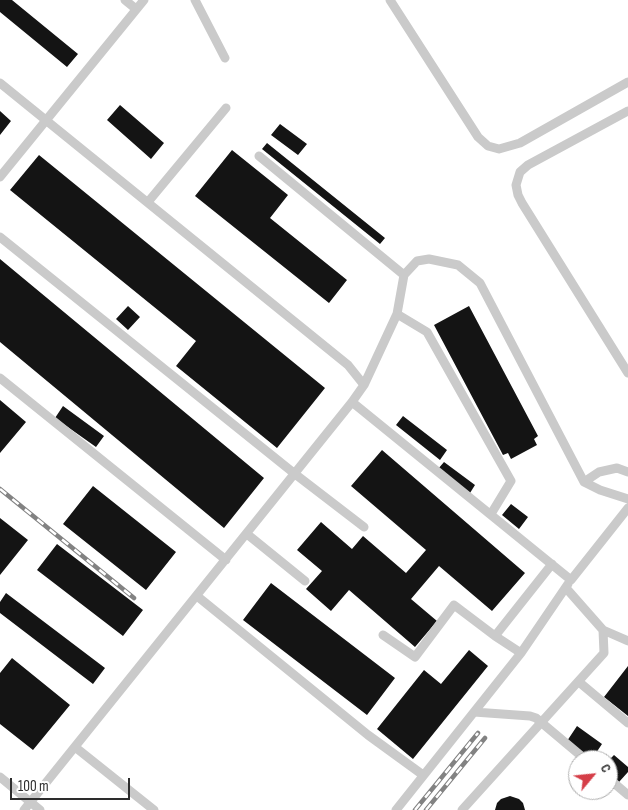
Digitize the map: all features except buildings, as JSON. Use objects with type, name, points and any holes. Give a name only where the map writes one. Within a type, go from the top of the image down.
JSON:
[{"type":"lane","points":[[125,0],[136,9]]},
{"type":"lane","points":[[0,177],[144,0]]},
{"type":"lane","points":[[195,0],[225,58]]},
{"type":"lane","points":[[390,0],[478,137],[488,146],[499,149],[520,143],[628,82]]},
{"type":"lane","points":[[0,83],[348,364],[364,385]]},
{"type":"lane","points":[[148,202],[226,108]]},
{"type":"lane","points":[[628,111],[528,165],[520,172],[516,184],[522,203],[628,373]]},
{"type":"lane","points":[[259,156],[404,275]]},
{"type":"lane","points":[[0,237],[294,474],[364,527]]},
{"type":"lane","points":[[24,810],[352,402],[364,385],[398,314],[404,275],[417,261],[429,259],[458,265],[480,283],[584,482],[600,490],[628,499]]},
{"type":"lane","points":[[398,314],[427,332],[511,481],[491,514]]},
{"type":"lane","points":[[0,378],[226,560]]},
{"type":"lane","points":[[352,402],[552,564],[602,630],[628,641]]},
{"type":"lane","points":[[584,482],[599,472],[617,468],[628,472]]},
{"type":"lane","points":[[396,810],[520,653],[568,584],[628,508]]},
{"type":"lane","points":[[247,534],[305,581]]},
{"type":"lane","points":[[495,636],[552,564]]},
{"type":"lane","points":[[197,596],[368,735],[424,775]]},
{"type":"lane","points":[[384,635],[415,657],[454,604],[520,653]]},
{"type":"lane","points":[[462,810],[604,653],[602,630]]},
{"type":"lane","points":[[579,682],[628,723]]},
{"type":"lane","points":[[474,712],[530,716],[541,722],[574,750]]},
{"type":"lane","points":[[75,747],[154,810]]},
{"type":"lane","points":[[0,777],[40,810]]},
{"type":"lane","points":[[618,786],[628,795]]},
{"type":"railway","points":[[0,489],[134,598]]},
{"type":"railway","points":[[415,810],[478,733]]},
{"type":"railway","points":[[426,810],[485,738]]}]
